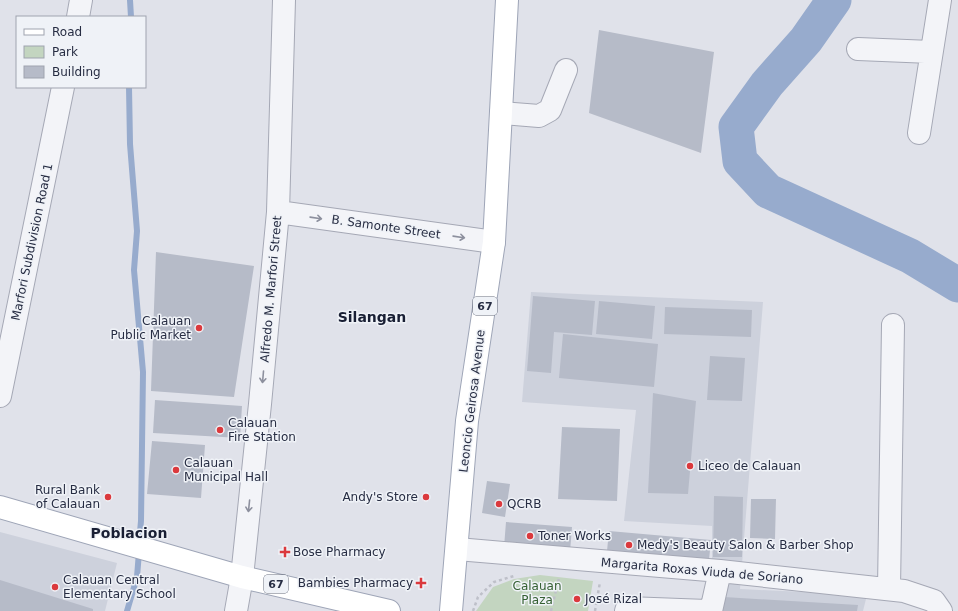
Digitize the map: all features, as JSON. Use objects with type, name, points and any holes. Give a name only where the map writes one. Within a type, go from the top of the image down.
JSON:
[{"type":"main road","name":"Leoncio Geirosa Avenue","points":[[451,611],[468,421],[494,242],[507,0]]},
{"type":"main road","name":"67","points":[[0,507],[242,577],[389,611]]},
{"type":"street","points":[[78,16],[81,0]]},
{"type":"street","name":"Alfredo M. Marfori Street","points":[[236,611],[242,577],[278,212],[284,0]]},
{"type":"street","points":[[919,133],[940,0]]},
{"type":"street","points":[[858,50],[931,52]]},
{"type":"street","points":[[501,112],[539,116],[550,110],[566,70]]},
{"type":"street","name":"Marfori Subdivision Road 1","points":[[0,396],[63,88]]},
{"type":"street","name":"B. Samonte Street","points":[[278,212],[494,242]]},
{"type":"street","points":[[889,589],[893,325]]},
{"type":"street","name":"Margarita Roxas Viuda de Soriano","points":[[457,549],[720,571],[904,590],[934,601],[940,611]]},
{"type":"street","points":[[711,611],[720,571]]},
{"type":"street","points":[[626,611],[627,608],[707,611]]},
{"type":"path","points":[[595,611],[603,562]]},
{"type":"path","points":[[551,611],[561,572]]},
{"type":"path","points":[[473,611],[478,596],[494,582],[517,575]]},
{"type":"shaded area","name":"Liceo de Calauan","points":[[531,292],[763,302],[740,589],[867,595],[863,611],[722,611],[712,560],[712,526],[624,521],[636,410],[522,402]]},
{"type":"shaded area","name":"Calauan Central Elementary School","points":[[0,532],[117,563],[105,611],[0,611]]},
{"type":"green space","name":"Calauan Plaza","points":[[540,575],[593,581],[588,611],[476,611],[493,587],[514,579]]},
{"type":"building","points":[[599,30],[714,52],[701,153],[589,113]]},
{"type":"building","name":"Calauan Public Market","points":[[156,252],[254,266],[234,397],[151,391]]},
{"type":"building","points":[[533,296],[595,301],[592,335],[554,332],[551,373],[527,371]]},
{"type":"building","points":[[599,301],[655,306],[652,339],[596,334]]},
{"type":"building","points":[[665,307],[752,310],[751,337],[664,334]]},
{"type":"building","points":[[563,334],[658,344],[654,387],[559,378]]},
{"type":"building","points":[[710,356],[745,358],[742,401],[707,400]]},
{"type":"building","points":[[653,393],[696,401],[688,494],[648,493]]},
{"type":"building","points":[[155,400],[242,406],[240,438],[153,433]]},
{"type":"building","points":[[562,427],[620,429],[617,501],[558,499]]},
{"type":"building","name":"Calauan Municipal Hall","points":[[152,441],[205,445],[201,498],[147,494]]},
{"type":"building","points":[[487,481],[510,484],[505,517],[482,513]]},
{"type":"building","points":[[714,496],[743,497],[742,557],[713,557]]},
{"type":"building","points":[[751,499],[776,499],[775,539],[750,538]]},
{"type":"building","points":[[506,522],[572,527],[570,552],[504,547]]},
{"type":"building","points":[[609,531],[711,540],[709,560],[607,551]]},
{"type":"building","points":[[0,580],[93,609],[93,611],[0,611]]},
{"type":"building","points":[[724,597],[858,605],[857,611],[722,611]]},
{"type":"waterway","points":[[130,0],[131,16]]},
{"type":"waterway","points":[[834,0],[806,40],[767,84],[736,127],[740,161],[768,191],[910,256],[958,285]]},
{"type":"waterway","points":[[129,88],[130,144],[137,231],[134,270],[143,372],[141,521],[139,543]]},
{"type":"waterway","points":[[127,611],[137,577],[139,552]]},
{"type":"place","name":"Calauan Public Market","points":[[199,328]]},
{"type":"place","name":"Calauan Fire Station","points":[[220,430]]},
{"type":"place","name":"Liceo de Calauan","points":[[690,466]]},
{"type":"place","name":"Calauan Municipal Hall","points":[[176,470]]},
{"type":"place","name":"Rural Bank of Calauan","points":[[108,497]]},
{"type":"place","name":"Andy's Store","points":[[426,497]]},
{"type":"place","name":"QCRB","points":[[499,504]]},
{"type":"place","name":"Toner Works","points":[[530,536]]},
{"type":"place","name":"Medy's Beauty Salon & Barber Shop","points":[[629,545]]},
{"type":"place","name":"Bose Pharmacy","points":[[285,552]]},
{"type":"place","name":"Bambies Pharmacy","points":[[421,583]]},
{"type":"place","name":"Calauan Central Elementary School","points":[[55,587]]},
{"type":"place","name":"José Rizal","points":[[577,599]]},
{"type":"district","name":"Silangan","points":[[372,317]]},
{"type":"district","name":"Poblacion","points":[[129,533]]}]
